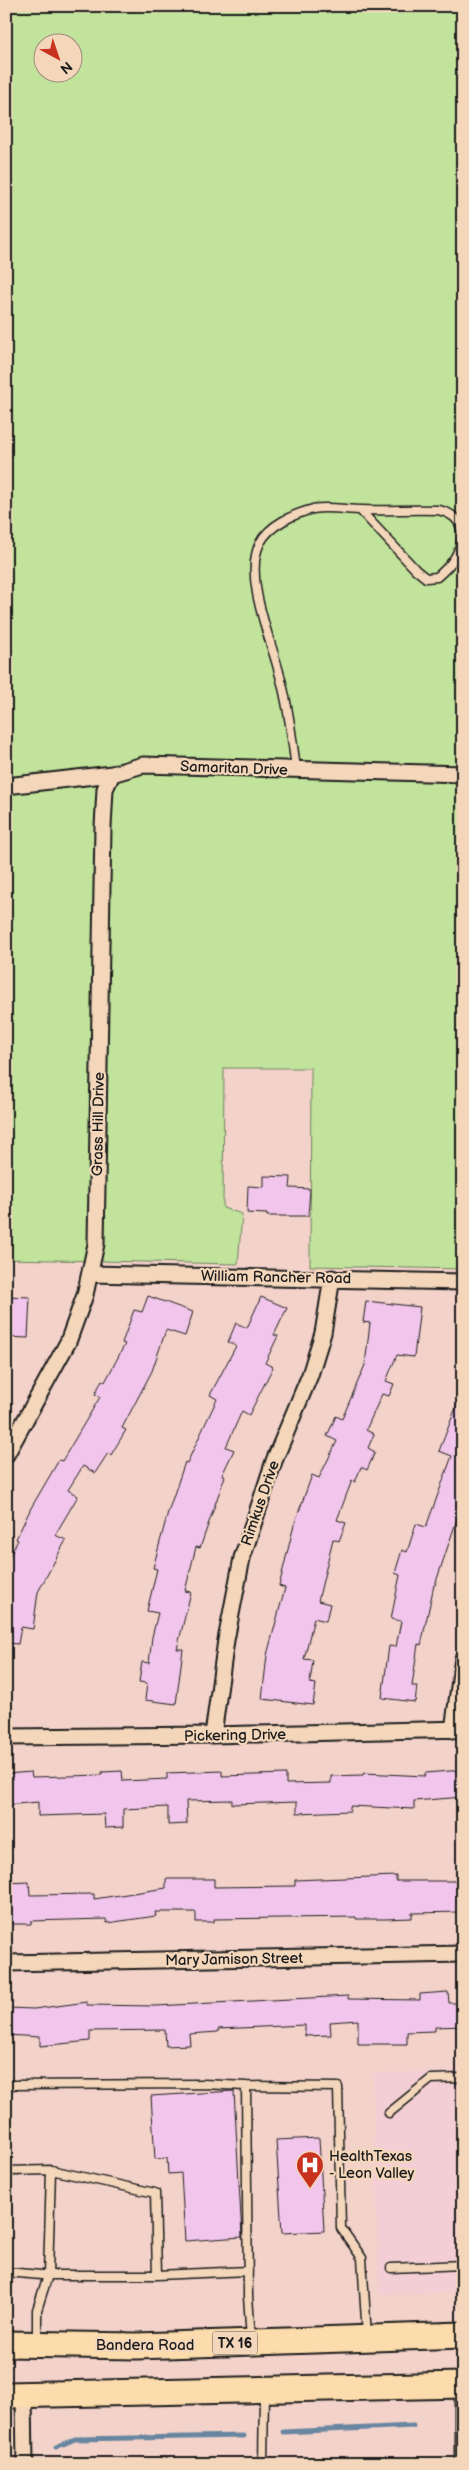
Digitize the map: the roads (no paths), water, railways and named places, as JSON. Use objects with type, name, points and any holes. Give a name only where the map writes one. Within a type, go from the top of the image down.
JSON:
[{"type":"main road","name":"Bandera Road","points":[[6,2344],[137,2346],[367,2340],[463,2335]]},
{"type":"main road","points":[[15,2395],[461,2385]]},
{"type":"street","name":"Samaritan Drive","points":[[6,786],[112,774],[143,765],[463,774]]},
{"type":"street","name":"Grass Hill Drive","points":[[6,1455],[68,1342],[90,1274],[96,1244],[102,827],[105,789],[112,774]]},
{"type":"street","name":"William Rancher Road","points":[[90,1274],[463,1282]]},
{"type":"street","name":"Rimkus Drive","points":[[213,1736],[226,1640],[242,1558],[274,1461],[310,1375],[323,1333],[332,1278]]},
{"type":"street","points":[[458,1729],[463,1658]]},
{"type":"street","name":"Pickering Drive","points":[[6,1737],[213,1736],[458,1729]]},
{"type":"street","name":"Mary Jamison Street","points":[[6,1963],[463,1954]]},
{"type":"street","points":[[15,2395],[25,2464]]},
{"type":"lane","points":[[296,769],[287,706],[260,602],[256,576],[256,556],[260,544],[268,532],[294,516],[314,509],[421,509],[447,512],[456,518],[461,526],[463,536],[456,558],[437,578],[426,578],[416,570],[360,510]]},
{"type":"lane","points":[[389,2113],[431,2079],[463,2078]]},
{"type":"lane","points":[[6,2085],[193,2084],[338,2087],[341,2228],[362,2258],[367,2340]]},
{"type":"lane","points":[[246,2086],[248,2272],[251,2343]]},
{"type":"lane","points":[[6,2171],[51,2170],[155,2192],[157,2275]]},
{"type":"lane","points":[[37,2344],[37,2310],[48,2275],[51,2170]]},
{"type":"lane","points":[[391,2268],[463,2265]]},
{"type":"lane","points":[[6,2272],[48,2275],[157,2275],[248,2272]]},
{"type":"lane","points":[[459,2464],[461,2455],[461,2385]]},
{"type":"lane","points":[[263,2464],[264,2390]]},
{"type":"waterway","points":[[283,2432],[413,2426]]},
{"type":"waterway","points":[[56,2447],[75,2439],[244,2436]]},
{"type":"place","name":"HealthTexas - Leon Valley","points":[[310,2189]]}]
